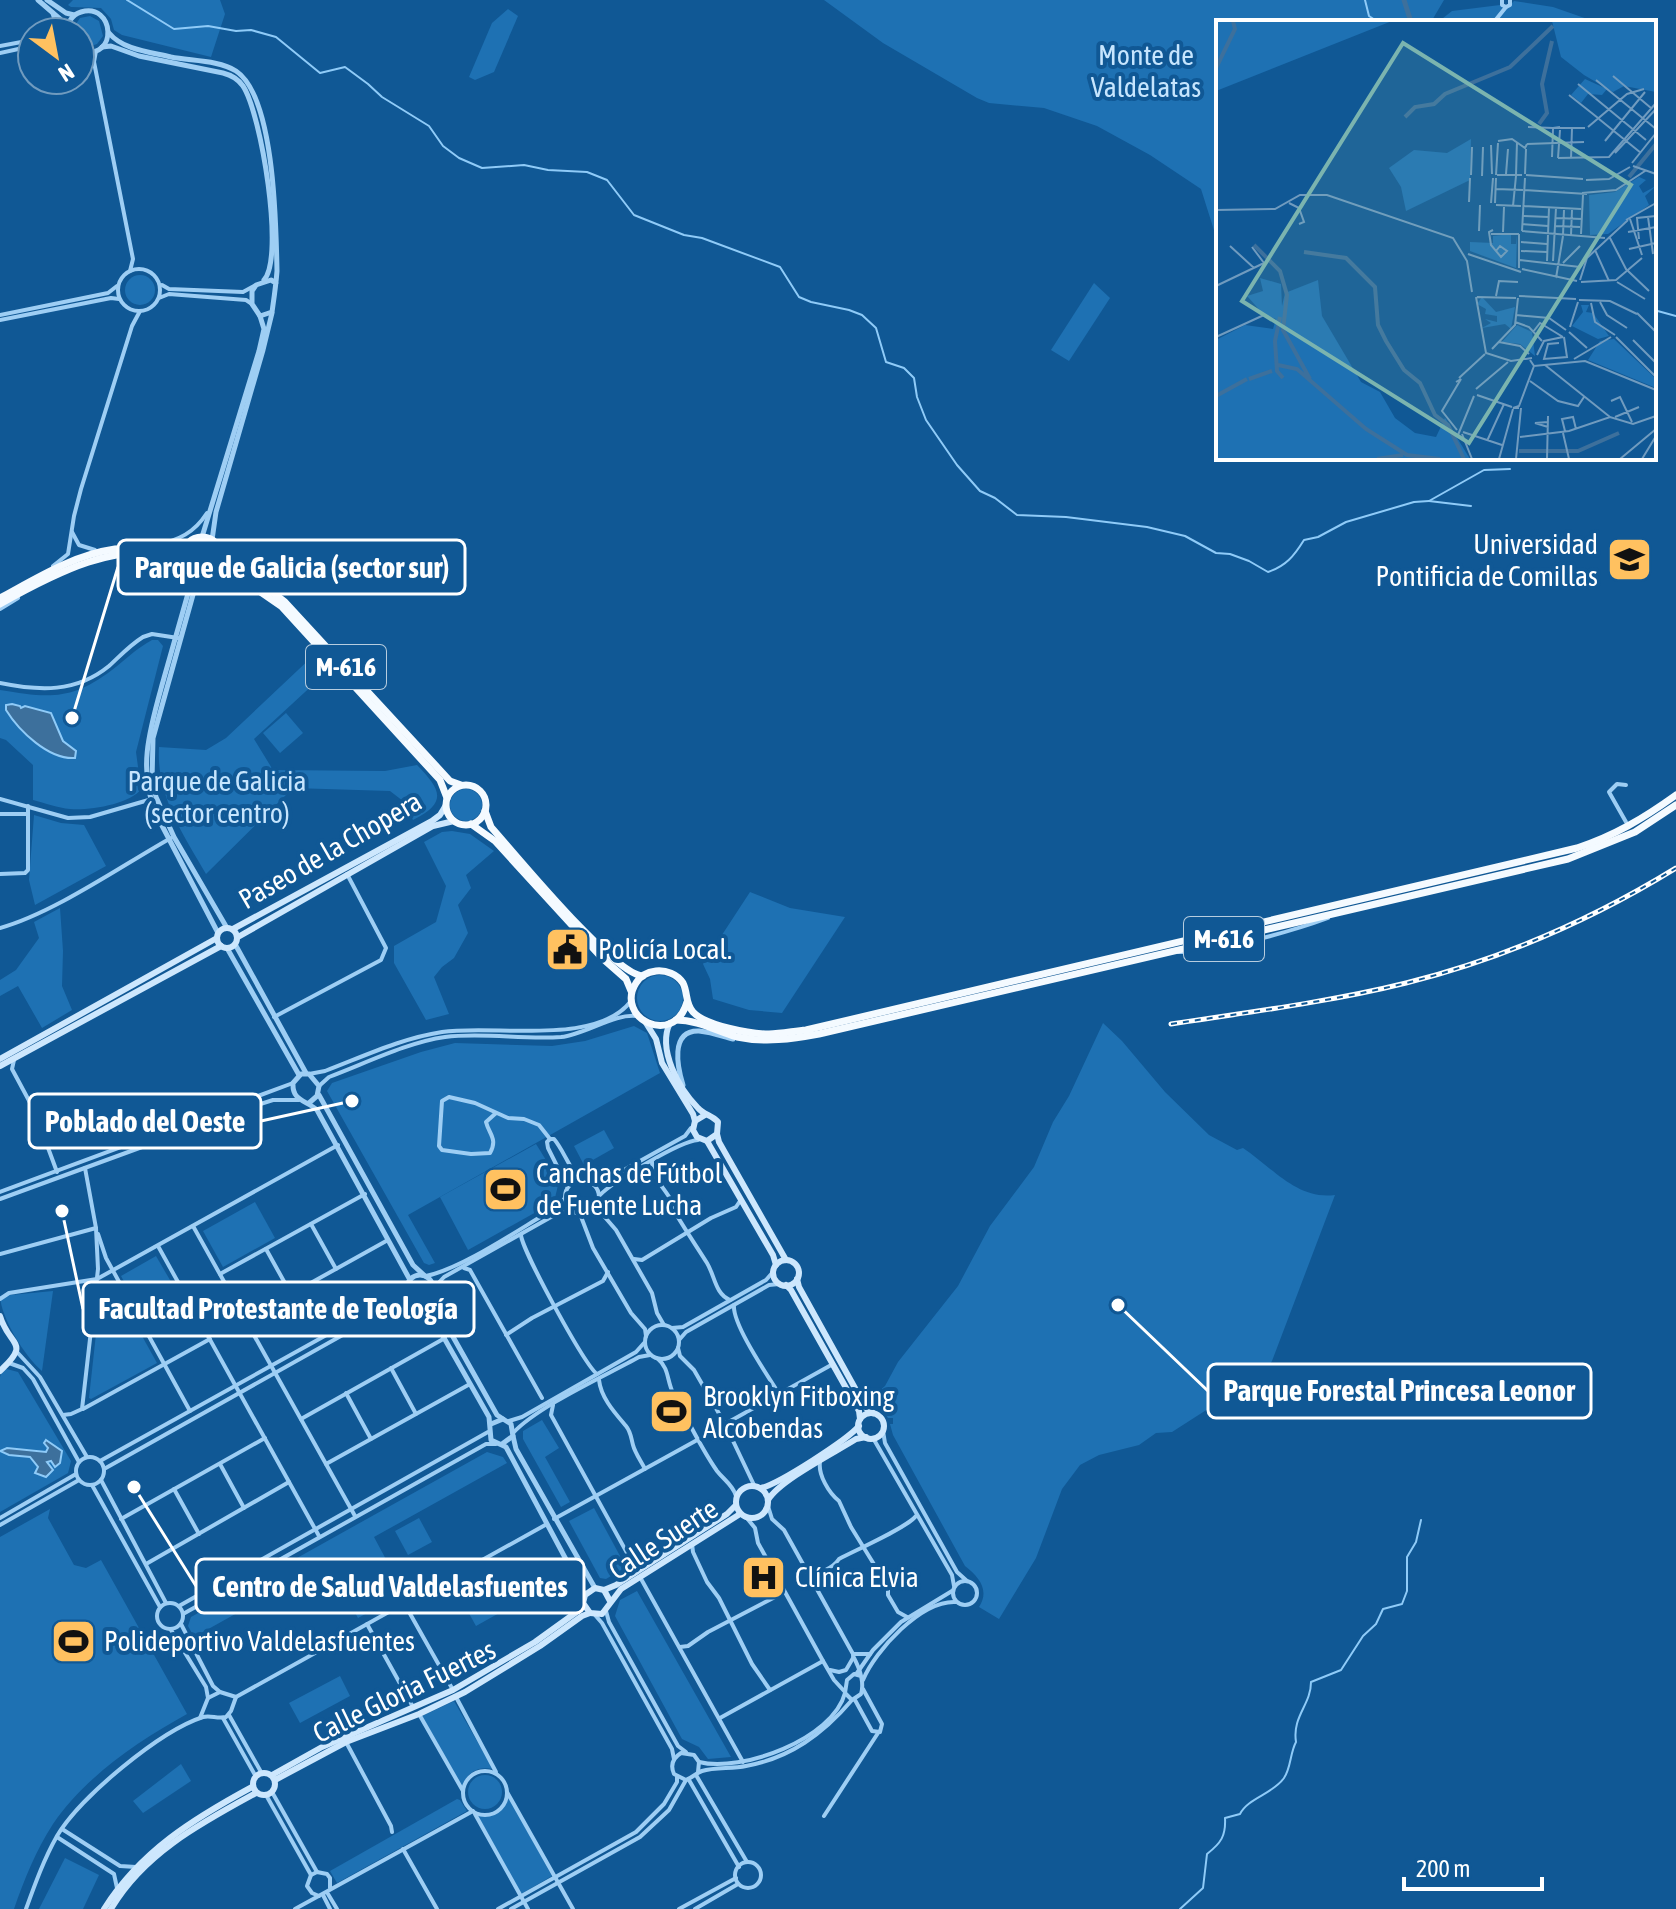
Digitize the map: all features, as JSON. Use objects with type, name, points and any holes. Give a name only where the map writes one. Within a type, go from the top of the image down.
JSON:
[{"type":"highway","points":[[0,606],[51,578],[97,559],[128,554],[164,554],[182,561],[190,574],[210,576],[222,559],[220,548],[212,540],[202,537],[192,539],[184,547],[182,561]]},
{"type":"highway","points":[[0,598],[75,560],[113,549],[184,547]]},
{"type":"highway","name":"M-616","points":[[222,559],[285,602],[450,781],[479,789],[485,799],[485,811],[491,827],[609,956],[636,975],[643,976],[660,970],[677,977],[695,1014],[736,1030],[768,1034],[806,1030],[1577,848],[1605,839],[1632,825],[1676,795]]},
{"type":"highway","name":"M-616","points":[[217,570],[231,572],[281,606],[441,780],[454,821]]},
{"type":"highway","points":[[447,801],[455,788],[461,785]]},
{"type":"highway","name":"M-616","points":[[646,1023],[654,1025],[689,1020],[761,1041],[819,1034],[1568,859],[1635,832],[1676,805]]},
{"type":"highway","points":[[471,824],[485,811]]},
{"type":"highway","points":[[454,821],[471,824],[495,841],[601,957],[626,979],[631,986],[638,1016],[646,1023]]},
{"type":"highway","points":[[632,997],[635,984],[643,976]]},
{"type":"highway","points":[[673,1022],[687,1002]]},
{"type":"main road","name":"Paseo de la Chopera","points":[[1,1064],[230,928],[432,821],[440,815],[447,801]]},
{"type":"main road","name":"Paseo de la Chopera","points":[[1,1064],[236,941],[433,826],[454,821]]},
{"type":"main road","points":[[230,928],[236,941]]},
{"type":"main road","points":[[218,935],[224,947]]},
{"type":"main road","points":[[673,1022],[665,1033],[665,1048],[683,1085],[695,1106],[718,1122],[719,1142],[786,1260],[798,1268],[800,1290],[866,1408],[883,1419],[883,1431],[869,1438],[856,1439],[773,1492],[759,1516],[743,1516],[735,1506],[740,1490],[785,1477],[852,1433],[866,1414],[873,1413]]},
{"type":"main road","points":[[646,1023],[656,1039],[662,1063],[693,1114],[694,1134],[704,1140],[742,1199],[773,1255],[774,1269],[782,1284],[791,1290],[833,1364],[859,1411],[860,1423],[869,1438]]},
{"type":"main road","points":[[694,1124],[705,1115]]},
{"type":"main road","points":[[704,1140],[717,1134]]},
{"type":"main road","points":[[774,1269],[786,1260]]},
{"type":"main road","points":[[782,1284],[797,1279]]},
{"type":"main road","points":[[0,1316],[3,1327],[16,1344],[17,1352],[4,1366]]},
{"type":"main road","points":[[0,1332],[10,1335]]},
{"type":"main road","points":[[758,1487],[768,1503]]},
{"type":"main road","name":"Calle Suerte","points":[[610,1601],[639,1574],[735,1506]]},
{"type":"main road","name":"Calle Suerte","points":[[604,1590],[743,1516]]},
{"type":"main road","points":[[595,1588],[604,1590],[610,1601],[606,1611],[592,1614],[583,1603],[585,1595],[595,1588]]},
{"type":"main road","name":"Calle Gloria Fuertes","points":[[454,1694],[535,1642],[578,1611],[583,1603]]},
{"type":"main road","name":"Calle Gloria Fuertes","points":[[273,1778],[499,1673],[582,1616],[592,1614]]},
{"type":"main road","name":"Calle Gloria Fuertes","points":[[273,1778],[332,1742],[417,1712]]},
{"type":"main road","points":[[104,1909],[117,1888],[161,1843],[189,1823],[254,1790],[269,1793],[273,1778],[258,1774],[254,1790],[163,1851],[119,1896],[111,1909]]},
{"type":"street","points":[[38,0],[55,16]]},
{"type":"street","points":[[47,0],[66,13],[75,15],[88,11],[100,15],[115,40],[133,48],[226,66],[247,81],[263,126],[275,191],[276,283],[263,350],[216,512],[212,540]]},
{"type":"street","points":[[1502,0],[1502,5],[1506,7]]},
{"type":"street","points":[[1496,20],[1510,5],[1510,0]]},
{"type":"street","points":[[50,9],[53,16]]},
{"type":"street","points":[[96,57],[109,33]]},
{"type":"street","points":[[96,50],[111,46],[139,56],[232,75],[245,89],[268,184],[272,265],[264,280],[256,285],[243,292],[169,289],[133,259]]},
{"type":"street","points":[[0,318],[108,293],[130,271],[133,259],[96,72]]},
{"type":"street","points":[[130,271],[144,269]]},
{"type":"street","points":[[264,280],[276,283]]},
{"type":"street","points":[[159,282],[159,298]]},
{"type":"street","points":[[119,284],[120,299]]},
{"type":"street","points":[[202,537],[264,329],[250,297],[256,285]]},
{"type":"street","points":[[0,318],[111,298],[120,299],[130,309],[140,311],[152,307],[159,298],[169,294],[246,300],[252,304]]},
{"type":"street","points":[[130,309],[132,326]]},
{"type":"street","points":[[39,577],[66,557],[70,549],[71,530],[81,489],[132,326],[140,311]]},
{"type":"street","points":[[260,316],[272,312]]},
{"type":"street","points":[[146,547],[178,540],[189,534],[213,504]]},
{"type":"street","points":[[71,530],[79,545],[86,549],[113,549]]},
{"type":"street","points":[[190,574],[191,583],[153,738],[153,798],[218,935]]},
{"type":"street","points":[[178,638],[201,577]]},
{"type":"street","points":[[0,683],[42,690],[61,688],[94,676],[143,637],[152,634],[178,638]]},
{"type":"street","points":[[1626,785],[1617,784],[1609,792],[1626,822]]},
{"type":"street","points":[[0,799],[68,818],[90,817],[153,798]]},
{"type":"street","points":[[0,874],[25,873],[28,870],[28,806]]},
{"type":"street","points":[[0,814],[28,814]]},
{"type":"street","points":[[0,928],[55,903],[171,838]]},
{"type":"street","points":[[171,838],[230,928]]},
{"type":"street","points":[[274,1017],[381,960],[386,948],[347,874]]},
{"type":"street","points":[[236,941],[274,1017],[318,1090],[413,1265],[433,1283],[434,1303],[497,1415],[505,1420],[513,1434],[513,1444],[595,1588]]},
{"type":"street","points":[[224,947],[299,1075]]},
{"type":"street","points":[[0,1192],[293,1083],[299,1075],[325,1071],[439,1032],[572,1029],[616,1014],[632,997]]},
{"type":"street","points":[[309,1103],[329,1077],[442,1037],[561,1037],[628,1015],[638,1016]]},
{"type":"street","points":[[683,1085],[677,1066],[678,1048],[691,1032],[747,1042],[761,1041]]},
{"type":"street","points":[[12,1069],[14,1058]]},
{"type":"street","points":[[1,1064],[12,1069],[34,1110],[57,1172]]},
{"type":"street","points":[[293,1083],[294,1094],[299,1100]]},
{"type":"street","points":[[423,1301],[444,1277],[560,1212],[591,1212],[598,1204],[599,1196],[594,1185],[575,1173],[559,1145],[539,1125],[461,1099],[446,1097],[441,1106],[439,1146],[442,1150],[490,1153],[494,1146],[492,1132],[486,1122],[496,1113]]},
{"type":"street","points":[[0,1199],[254,1106],[273,1100],[299,1100],[317,1110],[338,1145],[390,1239],[413,1298]]},
{"type":"street","points":[[594,1185],[685,1136],[694,1124]]},
{"type":"street","points":[[17,1352],[40,1377],[87,1457],[100,1461],[402,1293],[414,1276],[441,1273],[557,1207],[564,1199],[567,1181],[548,1148],[550,1139]]},
{"type":"street","points":[[599,1196],[607,1187],[689,1141],[704,1140]]},
{"type":"street","points":[[0,1299],[9,1293],[97,1279],[338,1145]]},
{"type":"street","points":[[652,1161],[652,1170],[675,1205],[676,1214],[705,1260],[723,1298],[732,1303]]},
{"type":"street","points":[[82,1409],[97,1279],[96,1228],[85,1168]]},
{"type":"street","points":[[567,1188],[582,1180]]},
{"type":"street","points":[[220,1274],[365,1194]]},
{"type":"street","points":[[564,1199],[571,1211]]},
{"type":"street","points":[[633,1259],[642,1260],[736,1207],[742,1199]]},
{"type":"street","points":[[598,1204],[652,1293],[664,1325]]},
{"type":"street","points":[[580,1214],[593,1248],[631,1313],[645,1329],[646,1336]]},
{"type":"street","points":[[311,1224],[336,1269]]},
{"type":"street","points":[[193,1226],[355,1516]]},
{"type":"street","points":[[0,1254],[96,1228]]},
{"type":"street","points":[[96,1228],[112,1272],[190,1411]]},
{"type":"street","points":[[521,1235],[532,1266],[577,1348],[598,1377],[600,1388],[618,1420],[626,1426],[645,1469]]},
{"type":"street","points":[[246,1319],[390,1239]]},
{"type":"street","points":[[158,1246],[319,1536]]},
{"type":"street","points":[[266,1249],[291,1294]]},
{"type":"street","points":[[470,1270],[473,1261]]},
{"type":"street","points":[[462,1268],[470,1270],[542,1398],[551,1403]]},
{"type":"street","points":[[758,1487],[694,1370],[680,1356],[678,1348],[679,1340],[686,1332],[766,1280],[774,1269]]},
{"type":"street","points":[[506,1335],[603,1281],[608,1272]]},
{"type":"street","points":[[598,1377],[636,1352],[650,1329],[664,1325],[683,1327],[769,1285],[782,1284]]},
{"type":"street","points":[[104,1469],[413,1298],[423,1301],[445,1338],[489,1417],[491,1440],[506,1447],[585,1595]]},
{"type":"street","points":[[732,1303],[733,1313],[779,1394]]},
{"type":"street","points":[[672,1328],[679,1340]]},
{"type":"street","points":[[300,1419],[445,1338]]},
{"type":"street","points":[[69,1424],[69,1419],[82,1409],[210,1339]]},
{"type":"street","points":[[644,1343],[650,1355]]},
{"type":"street","points":[[658,1359],[670,1357],[678,1348]]},
{"type":"street","points":[[183,1614],[486,1444],[506,1443],[539,1410],[639,1357],[650,1355],[666,1367],[669,1384],[718,1471],[734,1489],[736,1496]]},
{"type":"street","points":[[725,1424],[833,1364]]},
{"type":"street","points":[[4,1366],[21,1367],[33,1379],[79,1462],[77,1477]]},
{"type":"street","points":[[391,1368],[416,1414]]},
{"type":"street","points":[[326,1464],[470,1384]]},
{"type":"street","points":[[346,1393],[371,1439]]},
{"type":"street","points":[[539,1410],[542,1398]]},
{"type":"street","points":[[83,1399],[89,1405]]},
{"type":"street","points":[[551,1403],[551,1415],[743,1762]]},
{"type":"street","points":[[63,1415],[82,1409]]},
{"type":"street","points":[[490,1425],[539,1410],[551,1415]]},
{"type":"street","points":[[606,1611],[608,1620],[678,1746],[694,1755],[699,1762],[708,1765],[743,1762],[775,1752],[806,1736],[838,1708],[847,1680],[860,1675],[904,1627],[945,1603],[968,1605],[975,1600],[976,1588],[957,1572],[885,1443],[883,1431]]},
{"type":"street","points":[[200,1718],[208,1698],[206,1687],[171,1630],[158,1623],[160,1607],[166,1603],[179,1606],[488,1432]]},
{"type":"street","points":[[121,1519],[265,1438]]},
{"type":"street","points":[[869,1438],[952,1575],[956,1602]]},
{"type":"street","points":[[554,1519],[699,1439]]},
{"type":"street","points":[[79,1462],[87,1457]]},
{"type":"street","points":[[100,1461],[104,1469],[101,1480],[166,1603]]},
{"type":"street","points":[[820,1462],[820,1472],[888,1587],[888,1595],[898,1612],[907,1617]]},
{"type":"street","points":[[219,1463],[244,1508]]},
{"type":"street","points":[[77,1477],[92,1485],[160,1607]]},
{"type":"street","points":[[0,1518],[77,1477]]},
{"type":"street","points":[[0,1525],[77,1477]]},
{"type":"street","points":[[92,1485],[101,1480]]},
{"type":"street","points":[[146,1564],[289,1482]]},
{"type":"street","points":[[174,1489],[199,1534]]},
{"type":"street","points":[[768,1503],[772,1519],[784,1530],[853,1654],[863,1689],[882,1724],[824,1816]]},
{"type":"street","points":[[809,1575],[818,1574],[910,1522],[917,1513]]},
{"type":"street","points":[[743,1516],[755,1528],[758,1543],[823,1661],[872,1731],[878,1733]]},
{"type":"street","points":[[258,1774],[229,1715],[236,1697],[548,1524]]},
{"type":"street","points":[[692,1544],[707,1582],[731,1619],[752,1664],[770,1690]]},
{"type":"street","points":[[860,1675],[870,1654],[907,1617],[967,1581]]},
{"type":"street","points":[[680,1647],[779,1595],[782,1587]]},
{"type":"street","points":[[404,1603],[573,1909]]},
{"type":"street","points":[[179,1606],[183,1614],[181,1624],[213,1686],[236,1697]]},
{"type":"street","points":[[592,1614],[602,1623],[672,1749],[672,1770],[677,1777],[694,1786],[739,1867]]},
{"type":"street","points":[[171,1630],[181,1624]]},
{"type":"street","points":[[367,1624],[463,1791],[465,1803],[528,1909]]},
{"type":"street","points":[[853,1654],[870,1654]]},
{"type":"street","points":[[828,1669],[835,1672],[846,1670],[853,1654]]},
{"type":"street","points":[[719,1718],[823,1661]]},
{"type":"street","points":[[498,1909],[558,1883],[627,1845],[653,1827],[669,1810],[687,1780],[697,1774],[750,1765],[786,1753],[830,1725],[863,1689]]},
{"type":"street","points":[[208,1698],[220,1692]]},
{"type":"street","points":[[227,1695],[232,1706]]},
{"type":"street","points":[[206,1707],[210,1716]]},
{"type":"street","points":[[26,1909],[39,1873],[62,1829],[106,1781],[147,1748],[200,1718],[229,1715]]},
{"type":"street","points":[[223,1718],[258,1774]]},
{"type":"street","points":[[345,1745],[393,1829]]},
{"type":"street","points":[[674,1759],[686,1752]]},
{"type":"street","points":[[699,1762],[697,1774],[747,1862],[758,1867],[760,1880],[751,1888],[739,1884],[736,1878],[739,1867],[747,1862]]},
{"type":"street","points":[[463,1791],[467,1779],[474,1773],[484,1770],[497,1774]]},
{"type":"street","points":[[511,1909],[555,1877],[624,1840],[649,1822],[672,1793],[677,1777]]},
{"type":"street","points":[[295,1909],[473,1812],[493,1813],[503,1805],[507,1792]]},
{"type":"street","points":[[269,1793],[317,1872]]},
{"type":"street","points":[[269,1793],[311,1875]]},
{"type":"street","points":[[62,1829],[120,1866],[136,1867]]},
{"type":"street","points":[[57,1837],[114,1874],[117,1888]]},
{"type":"street","points":[[403,1849],[437,1909]]},
{"type":"street","points":[[325,1893],[312,1893],[307,1886],[311,1875],[317,1872],[330,1878],[325,1893],[330,1909]]},
{"type":"street","points":[[679,1909],[736,1878]]},
{"type":"street","points":[[695,1909],[739,1884]]},
{"type":"street","points":[[325,1893],[337,1909]]},
{"type":"green space","points":[[73,0],[220,0],[225,14],[211,57],[122,35],[114,30],[111,19],[101,8],[71,7],[68,5]]},
{"type":"green space","name":"Monte de Valdelatas","points":[[824,0],[1444,0],[1432,20],[1216,20],[1216,237],[1201,189],[1150,155],[1097,126],[1044,108],[989,103],[977,98],[883,43]]},
{"type":"green space","points":[[1514,1],[1553,7],[1590,20],[1441,20],[1452,11],[1500,5],[1505,10]]},
{"type":"green space","points":[[508,9],[518,16],[494,72],[475,80],[469,77],[492,23]]},
{"type":"green space","points":[[96,19],[103,36],[96,44]]},
{"type":"green space","points":[[140,275],[151,279],[155,290],[151,301],[140,305],[129,301],[125,290],[129,279]]},
{"type":"green space","points":[[1094,283],[1110,298],[1069,361],[1051,350]]},
{"type":"green space","points":[[152,640],[158,640],[163,646],[136,752],[141,789],[128,799],[87,809],[65,808],[33,800],[33,765],[0,738],[0,690],[32,695],[71,692],[97,680]]},
{"type":"green space","name":"Parque de Galicia (sector centro)","points":[[315,654],[330,669],[254,739],[273,770],[385,771],[417,765],[435,788],[436,801],[413,820],[403,801],[390,791],[293,788],[206,874],[166,798],[159,765],[159,747],[206,750],[226,738]]},
{"type":"green space","points":[[286,713],[303,733],[280,753],[263,733]]},
{"type":"green space","points":[[466,789],[478,793],[482,805],[478,817],[466,821],[454,817],[450,805],[454,793]]},
{"type":"green space","points":[[34,815],[61,823],[84,825],[106,866],[35,905],[29,880]]},
{"type":"green space","points":[[442,832],[470,834],[494,851],[466,875],[471,888],[458,905],[468,933],[454,958],[434,977],[449,1014],[426,1020],[394,963],[394,946],[436,922],[446,886],[424,842]]},
{"type":"green space","points":[[750,892],[790,908],[845,917],[782,1013],[749,1010],[713,999],[710,979],[703,964]]},
{"type":"green space","points":[[60,908],[62,986],[72,1010],[42,1028],[18,986],[0,996],[0,980],[16,970],[39,938],[34,922]]},
{"type":"green space","points":[[660,975],[677,981],[683,998],[677,1015],[660,1021],[643,1015],[637,998],[643,981]]},
{"type":"green space","points":[[1103,1023],[1209,1135],[1237,1150],[1243,1148],[1297,1188],[1309,1193],[1335,1195],[1272,1361],[1264,1373],[1172,1432],[1156,1433],[1139,1445],[1099,1455],[1080,1465],[1062,1489],[1036,1558],[999,1619],[979,1607],[983,1595],[981,1584],[965,1566],[893,1435],[890,1424],[893,1424],[893,1418],[888,1418],[883,1410],[873,1406],[870,1399],[885,1386],[898,1362],[958,1286],[990,1226],[1034,1167]]},
{"type":"green space","points":[[634,1026],[647,1033],[660,1073],[408,1215],[435,1263],[424,1263],[327,1091],[332,1083],[455,1043],[552,1046],[585,1041]]},
{"type":"green space","points":[[604,1130],[614,1148],[584,1165],[574,1146]]},
{"type":"green space","name":"Canchas de Fútbol de Fuente Lucha","points":[[536,1144],[559,1181],[554,1202],[468,1250],[440,1197]]},
{"type":"green space","points":[[255,1202],[275,1238],[223,1267],[203,1231]]},
{"type":"green space","points":[[156,1256],[181,1299],[145,1320],[121,1276]]},
{"type":"green space","points":[[112,1282],[157,1363],[91,1399],[101,1288]]},
{"type":"green space","points":[[53,1291],[42,1371],[15,1336],[0,1296]]},
{"type":"green space","points":[[3,1368],[18,1372],[71,1461],[68,1473],[0,1512],[0,1377]]},
{"type":"green space","points":[[542,1420],[559,1448],[545,1457],[570,1502],[561,1507],[523,1439],[523,1431]]},
{"type":"green space","points":[[487,1452],[503,1457],[507,1463],[374,1537],[404,1593],[358,1618],[327,1563],[194,1637],[188,1626],[191,1617]]},
{"type":"green space","points":[[594,1508],[626,1567],[606,1579],[600,1578],[569,1521]]},
{"type":"green space","name":"Polideportivo Valdelasfuentes","points":[[50,1509],[48,1518],[74,1565],[86,1568],[101,1560],[187,1714],[132,1748],[81,1791],[47,1834],[14,1909],[0,1909],[0,1537]]},
{"type":"green space","points":[[419,1518],[432,1542],[408,1555],[395,1531]]},
{"type":"green space","points":[[511,1583],[521,1601],[476,1626],[466,1608]]},
{"type":"green space","points":[[637,1591],[731,1757],[708,1759],[699,1747],[682,1739],[615,1616],[620,1600]]},
{"type":"green space","points":[[340,1676],[350,1696],[300,1723],[289,1703]]},
{"type":"green space","points":[[454,1701],[493,1769],[474,1771],[462,1786],[422,1716]]},
{"type":"green space","points":[[181,1764],[191,1781],[143,1813],[133,1801]]},
{"type":"green space","points":[[485,1775],[497,1780],[502,1792],[497,1804],[485,1809],[473,1804],[468,1792],[473,1780]]},
{"type":"green space","points":[[509,1798],[552,1876],[521,1894],[478,1816],[497,1813]]},
{"type":"green space","points":[[457,1799],[467,1811],[337,1883],[330,1871]]},
{"type":"green space","points":[[65,1858],[99,1875],[83,1909],[39,1909]]},
{"type":"shaded area","points":[[6,705],[51,713],[63,741],[76,751],[75,758],[55,754],[36,743],[6,710]]},
{"type":"shaded area","points":[[46,1440],[62,1451],[60,1463],[55,1467],[51,1461],[47,1462],[53,1470],[46,1477],[35,1473],[38,1467],[30,1457],[0,1451],[7,1448],[46,1452]]},
{"type":"waterway","points":[[127,0],[174,29],[208,26],[251,30],[276,37],[320,73],[345,67],[382,97],[429,126],[443,146],[459,158],[482,168],[524,165],[587,172],[607,180],[634,215],[780,267],[799,297],[862,315],[876,328],[886,362],[904,368],[914,378],[926,420],[957,465],[980,491],[1017,515],[1066,517],[1147,527],[1185,536],[1216,553],[1230,554],[1268,572],[1289,560],[1304,540],[1318,537],[1346,522],[1414,502],[1429,501],[1484,470],[1510,469]]},
{"type":"waterway","points":[[1365,0],[1369,16],[1375,20]]},
{"type":"waterway","points":[[1404,0],[1410,20]]},
{"type":"waterway","points":[[1656,311],[1676,316]]},
{"type":"waterway","points":[[1429,501],[1471,506]]},
{"type":"waterway","points":[[1180,1909],[1203,1888],[1207,1854],[1222,1839],[1225,1818],[1240,1814],[1284,1778],[1311,1682],[1341,1670],[1363,1636],[1376,1624],[1383,1609],[1402,1604],[1407,1591],[1407,1557],[1416,1542],[1421,1520]]},
{"type":"railway","points":[[1171,1024],[1348,996],[1442,973],[1546,936],[1645,887],[1676,868]]},
{"type":"place","name":"Universidad Pontificia de Comillas","points":[[1629,560]]},
{"type":"place","name":"Parque de Galicia (sector sur)","points":[[72,718]]},
{"type":"place","name":"Policía Local.","points":[[567,949]]},
{"type":"place","name":"Poblado del Oeste","points":[[352,1101]]},
{"type":"place","name":"Canchas de Fútbol de Fuente Lucha","points":[[505,1189]]},
{"type":"place","name":"Facultad Protestante de Teología","points":[[62,1211]]},
{"type":"place","name":"Parque Forestal Princesa Leonor","points":[[1118,1305]]},
{"type":"place","name":"Brooklyn Fitboxing Alcobendas","points":[[672,1412]]},
{"type":"place","name":"Centro de Salud Valdelasfuentes","points":[[134,1487]]},
{"type":"place","name":"Clínica Elvia","points":[[764,1577]]},
{"type":"place","name":"Polideportivo Valdelasfuentes","points":[[73,1641]]}]
